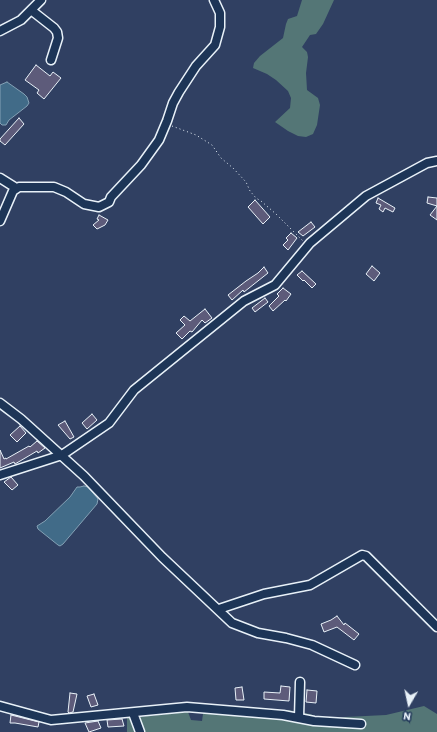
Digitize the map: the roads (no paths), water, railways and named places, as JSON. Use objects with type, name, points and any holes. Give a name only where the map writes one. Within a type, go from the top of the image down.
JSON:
[{"type":"street","points":[[0,30],[20,20],[41,0]]},
{"type":"street","points":[[0,178],[16,188],[54,187],[66,192],[84,204],[99,207],[109,202],[111,197],[141,165],[159,140],[173,103],[179,92],[196,66],[215,45],[220,27],[220,13],[214,0]]},
{"type":"street","points":[[31,10],[57,32],[58,38],[51,60]]},
{"type":"street","points":[[0,475],[62,455],[109,423],[134,390],[244,301],[275,284],[308,245],[366,196],[427,163],[437,161]]},
{"type":"street","points":[[0,221],[16,188]]},
{"type":"street","points":[[0,403],[22,419],[62,455],[162,557],[219,609],[232,623],[258,633],[312,645],[355,665]]},
{"type":"street","points":[[219,609],[264,594],[310,585],[362,555],[366,556],[437,627]]},
{"type":"street","points":[[299,718],[300,682]]},
{"type":"street","points":[[0,706],[51,720],[187,707],[283,716],[314,721],[361,724]]},
{"type":"street","points":[[133,713],[140,732]]},
{"type":"water","points":[[7,82],[24,94],[29,103],[9,120],[6,125],[2,125],[0,123],[0,85]]},
{"type":"water","points":[[77,487],[88,487],[98,499],[97,504],[60,546],[38,529],[37,526],[45,521],[70,497]]}]
